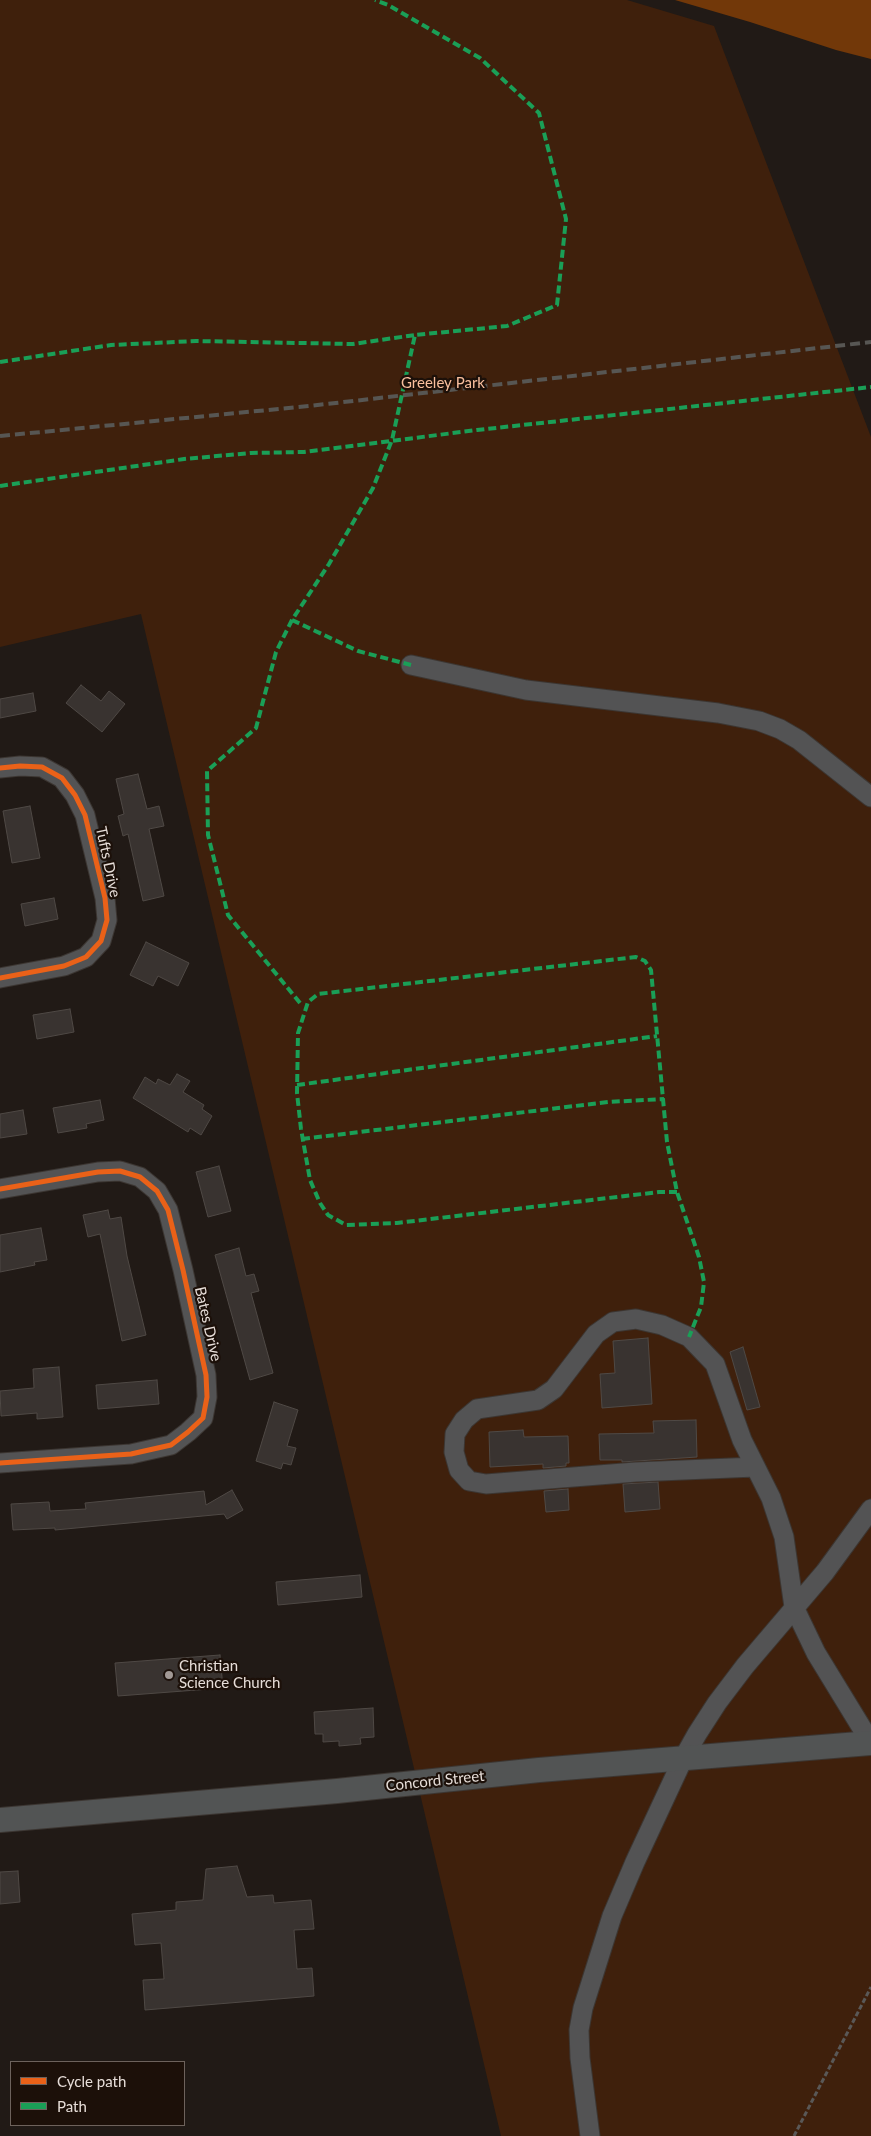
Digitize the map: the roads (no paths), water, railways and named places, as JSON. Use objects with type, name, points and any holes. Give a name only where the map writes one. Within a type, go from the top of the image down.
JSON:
[{"type":"main road","name":"Concord Street","points":[[0,1820],[337,1791],[539,1770],[871,1743]]},
{"type":"street","points":[[412,665],[526,690],[708,711],[760,721],[780,729],[799,740],[871,797]]},
{"type":"street","name":"Tufts Drive","points":[[0,768],[20,766],[42,768],[62,778],[75,795],[85,815],[105,898],[106,920],[101,941],[86,957],[64,966],[0,978]]},
{"type":"street","name":"Bates Drive","points":[[0,1189],[98,1172],[120,1171],[140,1177],[157,1191],[168,1210],[183,1270],[206,1374],[207,1397],[203,1418],[171,1445],[131,1454],[0,1463]]},
{"type":"street","points":[[755,1467],[636,1472],[486,1484],[469,1481],[459,1470],[454,1452],[455,1434],[464,1420],[476,1408],[538,1400],[554,1389],[596,1334],[613,1322],[636,1319],[662,1324],[689,1337],[715,1364],[732,1413],[755,1467],[771,1498],[784,1537],[794,1607],[816,1653],[871,1743]]},
{"type":"street","points":[[590,2136],[580,2058],[579,2030],[583,2008],[612,1916],[683,1759],[697,1734],[717,1703],[794,1607],[825,1572],[871,1509]]},
{"type":"railway","points":[[0,436],[309,406],[871,342]]},
{"type":"place","name":"Christian Science Church","points":[[169,1675]]},
{"type":"park label","name":"Greeley Park","points":[[443,383]]}]
